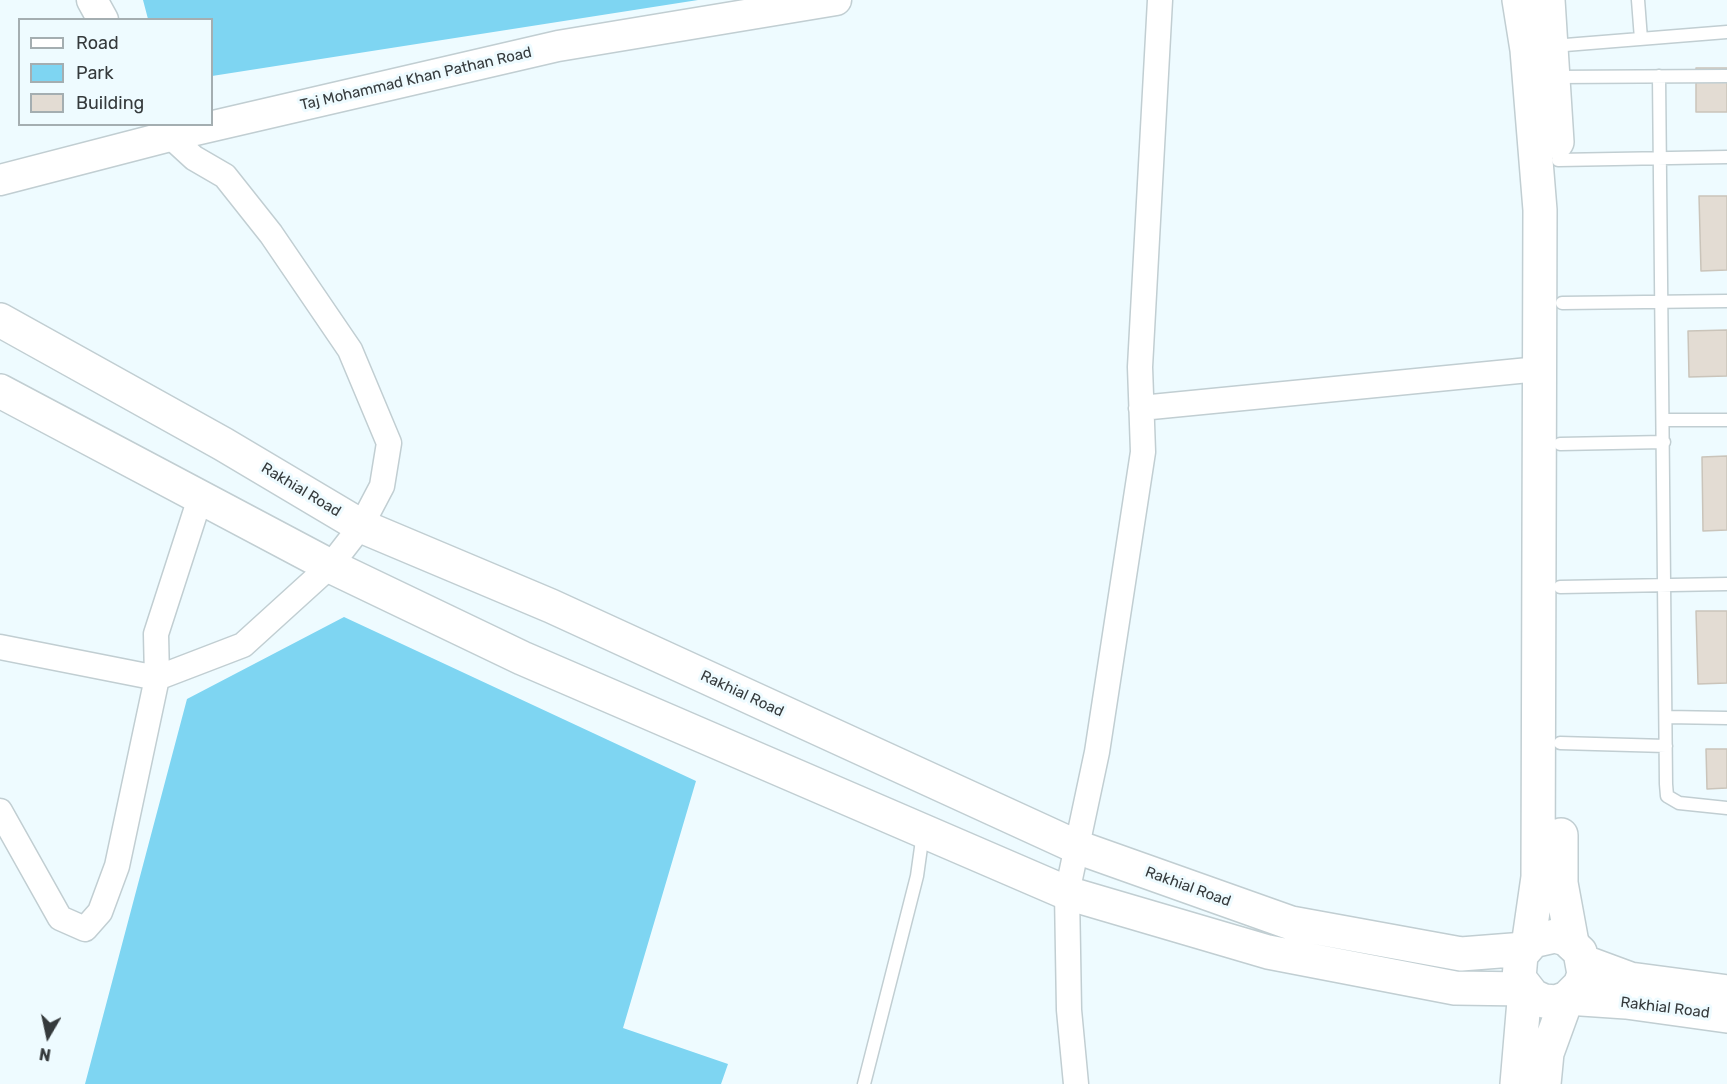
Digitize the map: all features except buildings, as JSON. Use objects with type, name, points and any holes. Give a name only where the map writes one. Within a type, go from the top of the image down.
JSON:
[{"type":"main road","points":[[1519,0],[1527,51],[1540,210],[1538,877],[1526,947],[1518,966],[1519,978],[1525,989],[1544,1001],[1556,1002],[1567,998],[1580,985],[1584,974],[1561,883],[1562,303],[1548,0]]},
{"type":"main road","name":"Rakhial Road","points":[[0,320],[223,444],[361,526],[551,606],[1077,847],[1291,923],[1461,954],[1526,947]]},
{"type":"main road","points":[[0,390],[330,566],[522,658],[1067,893],[1268,951],[1455,988],[1525,989]]},
{"type":"main road","points":[[1526,947],[1544,936],[1555,936],[1578,953]]},
{"type":"main road","name":"Rakhial Road","points":[[1578,953],[1630,979],[1727,992]]},
{"type":"main road","points":[[1517,1084],[1525,989]]},
{"type":"main road","points":[[1544,1084],[1547,1053],[1567,998]]},
{"type":"main road","name":"Rakhial Road","points":[[1567,998],[1626,1002],[1727,1016]]},
{"type":"street","points":[[92,0],[102,18]]},
{"type":"street","name":"Taj Mohammad Khan Pathan Road","points":[[213,120],[558,46],[836,0]]},
{"type":"street","points":[[1076,1084],[1069,1010],[1067,893],[1097,752],[1143,452],[1140,367],[1160,0]]},
{"type":"street","name":"Taj Mohammad Khan Pathan Road","points":[[0,180],[186,126]]},
{"type":"street","points":[[0,647],[157,678],[243,645],[330,566],[361,526],[382,486],[389,443],[350,350],[271,234],[225,176],[194,158],[167,130]]},
{"type":"street","points":[[1141,408],[1539,369]]},
{"type":"street","points":[[0,811],[60,918],[85,929],[100,912],[117,866],[157,678],[156,634],[200,498]]},
{"type":"lane","points":[[1638,0],[1641,39]]},
{"type":"lane","points":[[1552,62],[1641,39],[1727,32]]},
{"type":"lane","points":[[1552,62],[1659,76],[1727,76]]},
{"type":"lane","points":[[1659,76],[1667,796],[1690,805],[1727,808]]},
{"type":"lane","points":[[1557,160],[1660,160],[1727,157]]},
{"type":"lane","points":[[1562,303],[1727,301]]},
{"type":"lane","points":[[1663,420],[1727,420]]},
{"type":"lane","points":[[1560,444],[1664,442]]},
{"type":"lane","points":[[1560,587],[1727,584]]},
{"type":"lane","points":[[1666,717],[1727,718]]},
{"type":"lane","points":[[1560,743],[1666,746]]},
{"type":"lane","points":[[864,1084],[917,876],[923,832]]},
{"type":"green space","points":[[143,0],[698,0],[213,76],[213,18],[148,18]]},
{"type":"green space","points":[[344,617],[696,781],[623,1028],[728,1064],[721,1084],[85,1084],[187,699]]}]
